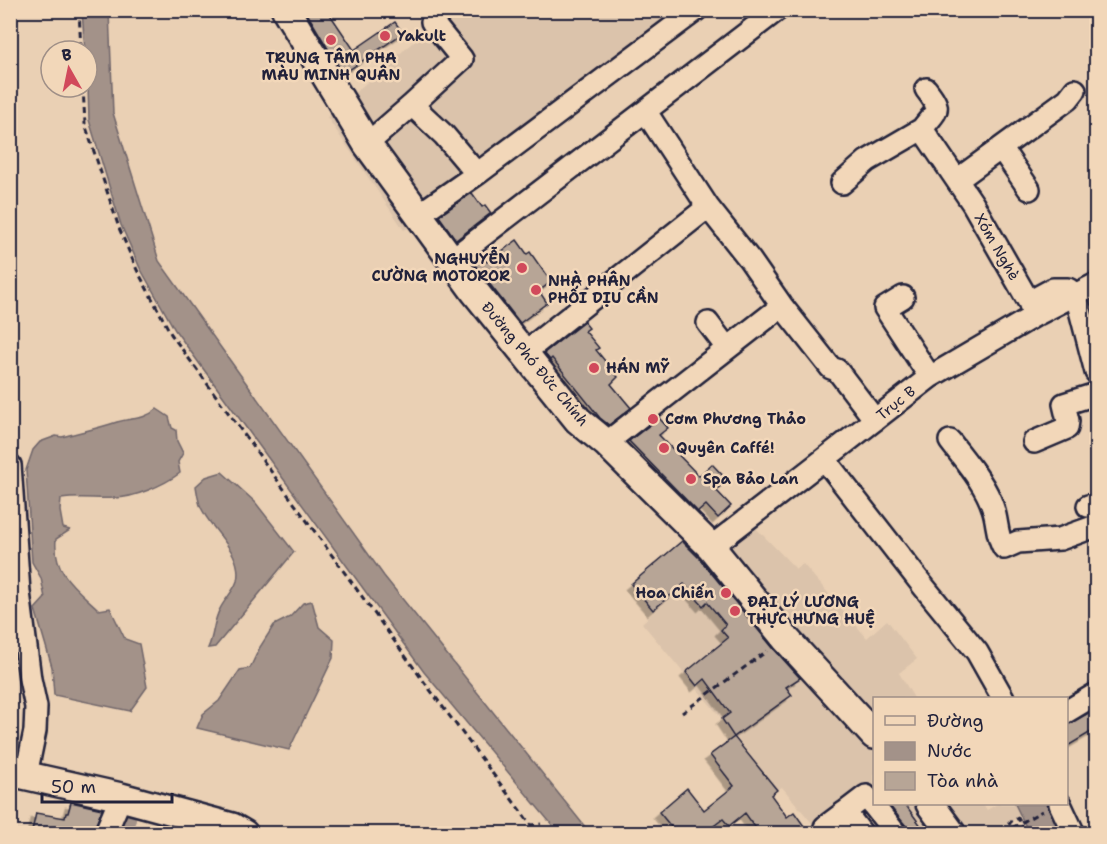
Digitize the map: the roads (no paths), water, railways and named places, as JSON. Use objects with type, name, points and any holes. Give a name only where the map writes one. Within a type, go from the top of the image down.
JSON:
[{"type":"main road","name":"Đường Phó Đức Chính","points":[[286,10],[367,144],[451,260],[578,420],[606,443],[711,547],[785,638],[873,734]]},
{"type":"main road","points":[[18,774],[121,797],[232,827],[244,834]]},
{"type":"main road","points":[[931,805],[952,834]]},
{"type":"street","points":[[418,215],[477,174],[696,10]]},
{"type":"street","points":[[451,260],[777,10]]},
{"type":"street","points":[[367,144],[462,59],[432,22]]},
{"type":"street","points":[[842,183],[867,161],[922,129],[937,106],[926,89]]},
{"type":"street","points":[[957,180],[1068,99],[1075,90]]},
{"type":"street","points":[[412,105],[444,135],[477,174]]},
{"type":"street","points":[[646,112],[708,207],[750,260],[782,306],[831,368],[837,370],[875,420]]},
{"type":"street","name":"Xóm Nghè","points":[[922,129],[973,204],[1032,309]]},
{"type":"street","points":[[1001,148],[1029,189]]},
{"type":"street","points":[[524,353],[708,207]]},
{"type":"street","name":"Trục B","points":[[711,547],[930,377],[1032,309],[1076,296],[1096,284]]},
{"type":"street","points":[[1076,296],[1096,372]]},
{"type":"street","points":[[903,297],[885,308],[930,377]]},
{"type":"street","points":[[606,443],[782,306]]},
{"type":"street","points":[[708,323],[727,348]]},
{"type":"street","points":[[1034,442],[1067,428],[1068,421],[1064,404],[1096,394]]},
{"type":"street","points":[[950,441],[985,490],[993,506],[998,537],[1004,548],[1018,542],[1060,539],[1096,526]]},
{"type":"street","points":[[825,459],[977,652],[1002,697]]},
{"type":"street","points":[[10,465],[19,592],[30,679],[36,706],[35,731],[18,774]]},
{"type":"street","points":[[1068,711],[1096,694]]},
{"type":"street","points":[[830,834],[825,827],[866,796],[873,800]]},
{"type":"street","points":[[105,834],[121,797]]},
{"type":"street","points":[[1054,806],[1074,834]]},
{"type":"street","points":[[845,812],[861,833],[890,810],[896,834]]},
{"type":"water","points":[[82,11],[109,11],[113,113],[159,261],[384,576],[590,833],[559,833],[424,672],[175,330],[140,268],[121,225],[89,120],[88,99],[99,99],[99,39],[84,39]]},
{"type":"water","points":[[157,409],[169,417],[172,428],[176,430],[177,441],[183,453],[178,462],[180,473],[166,482],[130,496],[61,499],[60,511],[63,528],[70,530],[56,539],[58,562],[74,587],[99,610],[110,608],[125,639],[139,644],[147,687],[130,711],[54,695],[52,667],[35,609],[45,598],[41,578],[32,562],[26,470],[33,450],[40,442],[56,436],[62,437],[142,417]]},
{"type":"water","points":[[222,472],[255,502],[294,552],[215,647],[208,648],[218,614],[236,585],[238,570],[231,550],[204,514],[196,486],[206,477]]},
{"type":"water","points":[[312,601],[319,627],[334,640],[333,658],[289,750],[197,728],[203,714],[219,701],[240,670],[250,668],[274,625],[290,617],[303,603]]},
{"type":"water","points":[[1015,805],[1057,805],[1064,833],[1029,833]]},
{"type":"waterway","points":[[121,834],[127,819]]},
{"type":"place","name":"Yakult","points":[[385,36]]},
{"type":"place","name":"TRUNG TÂM PHA MÀU MINH QUÂN","points":[[331,40]]},
{"type":"place","name":"NGHUYỄN CƯỜNG MOTOROR","points":[[522,268]]},
{"type":"place","name":"NHÀ PHÂN PHỐI DỊU CẦN","points":[[536,290]]},
{"type":"place","name":"HÁN MỸ","points":[[594,368]]},
{"type":"place","name":"Cơm Phương Thảo","points":[[653,419]]},
{"type":"place","name":"Quyên Caffé!","points":[[664,448]]},
{"type":"place","name":"Spa Bảo Lan","points":[[691,479]]},
{"type":"place","name":"Hoa Chiến","points":[[726,593]]},
{"type":"place","name":"ĐẠI LÝ LƯƠNG THỰC HƯNG HUỆ","points":[[735,611]]}]
